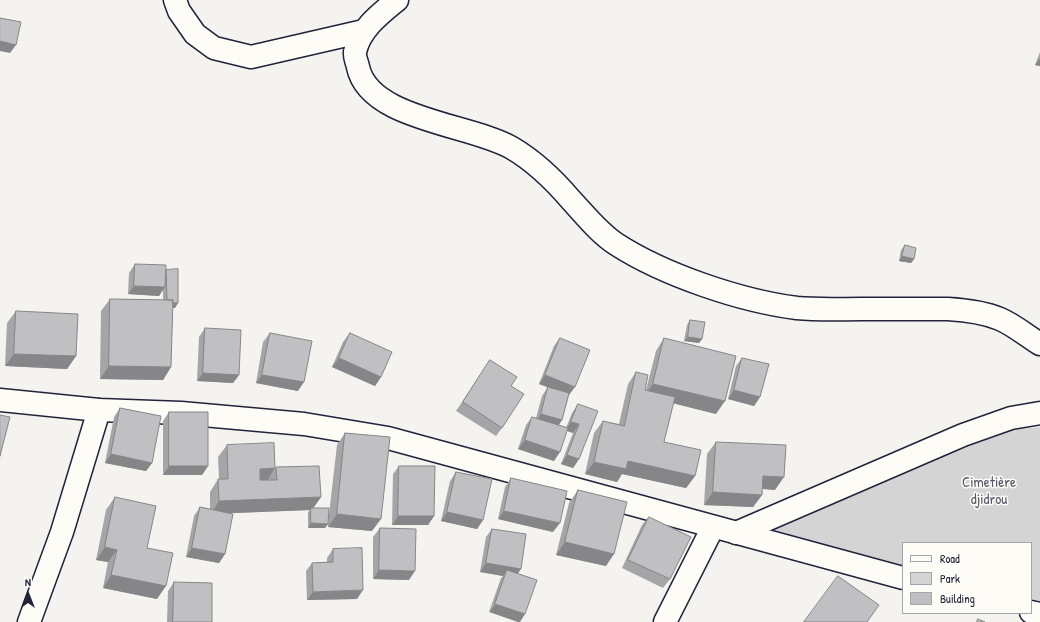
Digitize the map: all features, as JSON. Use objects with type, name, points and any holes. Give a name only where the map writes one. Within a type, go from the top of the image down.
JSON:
[{"type":"street","points":[[175,0],[179,11],[195,34],[214,48],[251,57],[364,31]]},
{"type":"street","points":[[397,0],[379,15],[364,31],[355,53],[360,77],[373,93],[402,110],[432,121],[484,136],[511,147],[533,162],[566,194],[588,220],[615,244],[647,262],[686,278],[728,292],[759,301],[797,308],[831,310],[948,309],[980,312],[1001,320],[1040,344]]},
{"type":"street","points":[[0,400],[99,410],[181,413],[304,424],[388,438],[902,578]]},
{"type":"street","points":[[29,622],[62,532],[99,410]]},
{"type":"street","points":[[736,533],[964,435],[1011,418],[1040,413]]},
{"type":"street","points":[[665,622],[713,527]]},
{"type":"green space","name":"Cimetière djidrou","points":[[1040,427],[1040,601],[1032,599],[1032,542],[902,542],[902,567],[756,531],[1008,430]]},
{"type":"building","points":[[0,18],[21,22],[16,45],[0,41]]},
{"type":"building","points":[[905,245],[916,248],[914,259],[902,256]]},
{"type":"building","points":[[135,264],[166,265],[165,287],[134,286]]},
{"type":"building","points":[[178,269],[178,303],[172,303],[173,300],[167,300],[166,270]]},
{"type":"building","points":[[110,299],[173,300],[171,367],[109,366]]},
{"type":"building","points":[[16,311],[78,314],[76,356],[14,354]]},
{"type":"building","points":[[690,320],[705,322],[702,339],[688,337]]},
{"type":"building","points":[[205,328],[241,330],[239,375],[203,373]]},
{"type":"building","points":[[270,333],[312,341],[304,382],[262,375]]},
{"type":"building","points":[[350,333],[392,352],[381,377],[339,358]]},
{"type":"building","points":[[560,338],[590,350],[575,387],[545,375]]},
{"type":"building","points":[[664,338],[736,356],[725,401],[653,384]]},
{"type":"building","points":[[742,358],[769,364],[760,397],[734,390]]},
{"type":"building","points":[[490,360],[517,377],[511,386],[524,394],[502,428],[463,402]]},
{"type":"building","points":[[636,372],[648,375],[645,390],[675,397],[664,442],[701,450],[695,476],[628,461],[626,469],[594,462],[603,421],[624,426]]},
{"type":"building","points":[[548,387],[569,393],[562,420],[541,414]]},
{"type":"building","points":[[578,404],[598,411],[579,459],[567,455],[579,424],[571,422]]},
{"type":"building","points":[[120,408],[161,416],[152,463],[111,454]]},
{"type":"building","points":[[169,412],[208,412],[208,466],[169,466]]},
{"type":"building","points":[[0,415],[10,417],[0,456]]},
{"type":"building","points":[[532,417],[568,428],[560,452],[525,440]]},
{"type":"building","points":[[345,433],[390,437],[381,519],[337,514]]},
{"type":"building","points":[[716,442],[786,445],[784,477],[763,476],[762,495],[713,492]]},
{"type":"building","points":[[274,443],[275,468],[260,469],[260,480],[277,480],[276,467],[319,466],[321,497],[219,501],[218,479],[228,479],[227,445]]},
{"type":"building","points":[[399,466],[435,466],[434,516],[398,516]]},
{"type":"building","points":[[456,472],[492,479],[483,520],[447,512]]},
{"type":"building","points":[[511,478],[567,491],[560,523],[504,511]]},
{"type":"building","points":[[578,490],[627,502],[614,554],[565,542]]},
{"type":"building","points":[[115,497],[156,506],[147,548],[173,553],[166,586],[111,575],[117,550],[105,547]]},
{"type":"building","points":[[200,507],[233,514],[225,554],[192,548]]},
{"type":"building","points":[[311,508],[329,508],[328,524],[311,523]]},
{"type":"building","points":[[649,517],[691,537],[670,579],[628,560]]},
{"type":"building","points":[[380,528],[416,529],[415,571],[379,570]]},
{"type":"building","points":[[492,529],[526,534],[521,569],[486,563]]},
{"type":"building","points":[[362,548],[363,590],[313,592],[312,563],[333,562],[333,549]]},
{"type":"building","points":[[507,570],[537,580],[525,614],[495,604]]},
{"type":"building","points":[[838,576],[879,605],[867,622],[804,622]]},
{"type":"building","points":[[174,582],[212,583],[212,622],[173,622]]},
{"type":"building","points":[[978,619],[985,622],[977,622]]}]
